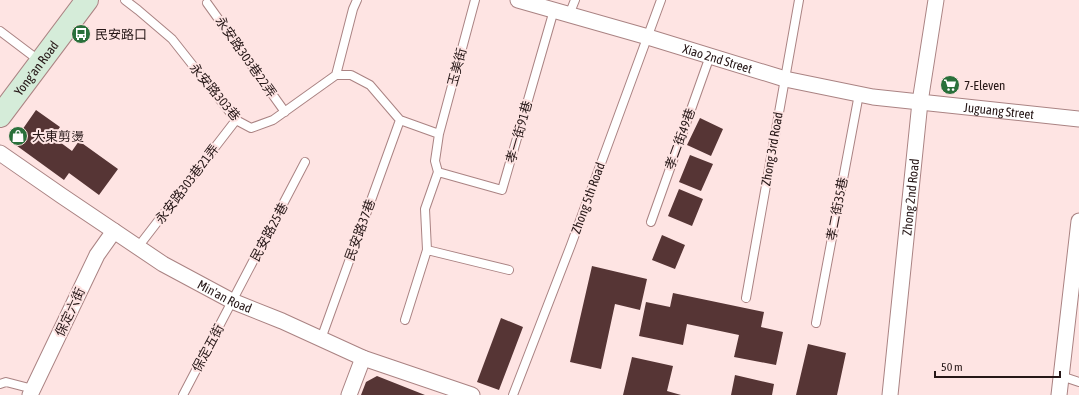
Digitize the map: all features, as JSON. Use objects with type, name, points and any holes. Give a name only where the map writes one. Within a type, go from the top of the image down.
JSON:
[{"type":"main road","name":"Yong'an Road","points":[[0,116],[87,0]]},
{"type":"street","name":"Xiao 2nd Street","points":[[518,0],[648,37],[785,80],[873,97],[920,102]]},
{"type":"street","name":"Zhong 2nd Road","points":[[890,395],[920,102],[936,0]]},
{"type":"street","name":"Juguang Street","points":[[920,102],[1079,119]]},
{"type":"street","name":"Min'an Road","points":[[0,153],[163,264],[232,301],[282,321],[363,358],[472,395]]},
{"type":"street","points":[[1059,395],[1077,255],[1079,220]]},
{"type":"street","name":"保定六街","points":[[32,392],[97,255],[114,231]]},
{"type":"street","points":[[349,395],[363,358]]},
{"type":"lane","name":"永安路303巷","points":[[125,0],[172,39],[236,120],[251,128],[273,120],[336,75]]},
{"type":"lane","points":[[357,0],[353,9],[336,75],[352,75],[370,85],[400,120],[439,134]]},
{"type":"lane","name":"玉美街","points":[[438,172],[435,161],[439,134],[475,0]]},
{"type":"lane","points":[[570,15],[575,0]]},
{"type":"lane","name":"Zhong 5th Road","points":[[513,395],[661,0]]},
{"type":"lane","name":"Zhong 3rd Road","points":[[746,298],[799,0]]},
{"type":"lane","name":"永安路303巷22弄","points":[[207,3],[285,112]]},
{"type":"lane","name":"孝一街91巷","points":[[438,172],[502,190],[554,10]]},
{"type":"lane","points":[[0,31],[41,62]]},
{"type":"lane","name":"孝二街49巷","points":[[650,222],[710,56]]},
{"type":"lane","name":"孝二街35巷","points":[[816,323],[859,94]]},
{"type":"lane","name":"永安路303巷21弄","points":[[138,248],[236,120]]},
{"type":"lane","name":"民安路37巷","points":[[321,339],[400,120]]},
{"type":"lane","name":"民安路25巷","points":[[232,301],[305,162]]},
{"type":"lane","points":[[405,320],[427,250],[425,209],[438,172]]},
{"type":"lane","points":[[427,250],[509,270]]},
{"type":"lane","name":"保定五街","points":[[183,395],[232,301]]},
{"type":"lane","points":[[1061,376],[1079,382]]},
{"type":"lane","points":[[0,384],[6,382],[32,392]]},
{"type":"building","points":[[36,110],[60,127],[53,137],[72,151],[79,141],[118,169],[99,195],[69,173],[64,180],[13,143]]},
{"type":"building","points":[[700,118],[723,129],[711,156],[687,145]]},
{"type":"building","points":[[690,155],[713,164],[701,191],[679,182]]},
{"type":"building","points":[[679,189],[703,199],[692,226],[668,216]]},
{"type":"building","points":[[662,235],[685,245],[675,269],[652,260]]},
{"type":"building","points":[[592,266],[647,279],[640,310],[615,304],[601,369],[570,362]]},
{"type":"building","points":[[673,293],[764,312],[761,327],[783,332],[776,365],[734,357],[739,335],[687,324],[683,345],[639,336],[646,302],[670,307]]},
{"type":"building","points":[[501,318],[523,327],[499,390],[477,382]]},
{"type":"building","points":[[808,344],[846,353],[837,395],[796,395]]},
{"type":"building","points":[[632,357],[673,366],[667,391],[681,395],[623,395]]},
{"type":"building","points":[[735,375],[774,384],[772,395],[731,395]]},
{"type":"building","points":[[377,376],[425,395],[361,395],[366,382]]},
{"type":"place","name":"民安路口","points":[[81,34]]},
{"type":"place","name":"7-Eleven","points":[[950,85]]},
{"type":"place","name":"大東剪燙","points":[[18,136]]}]
